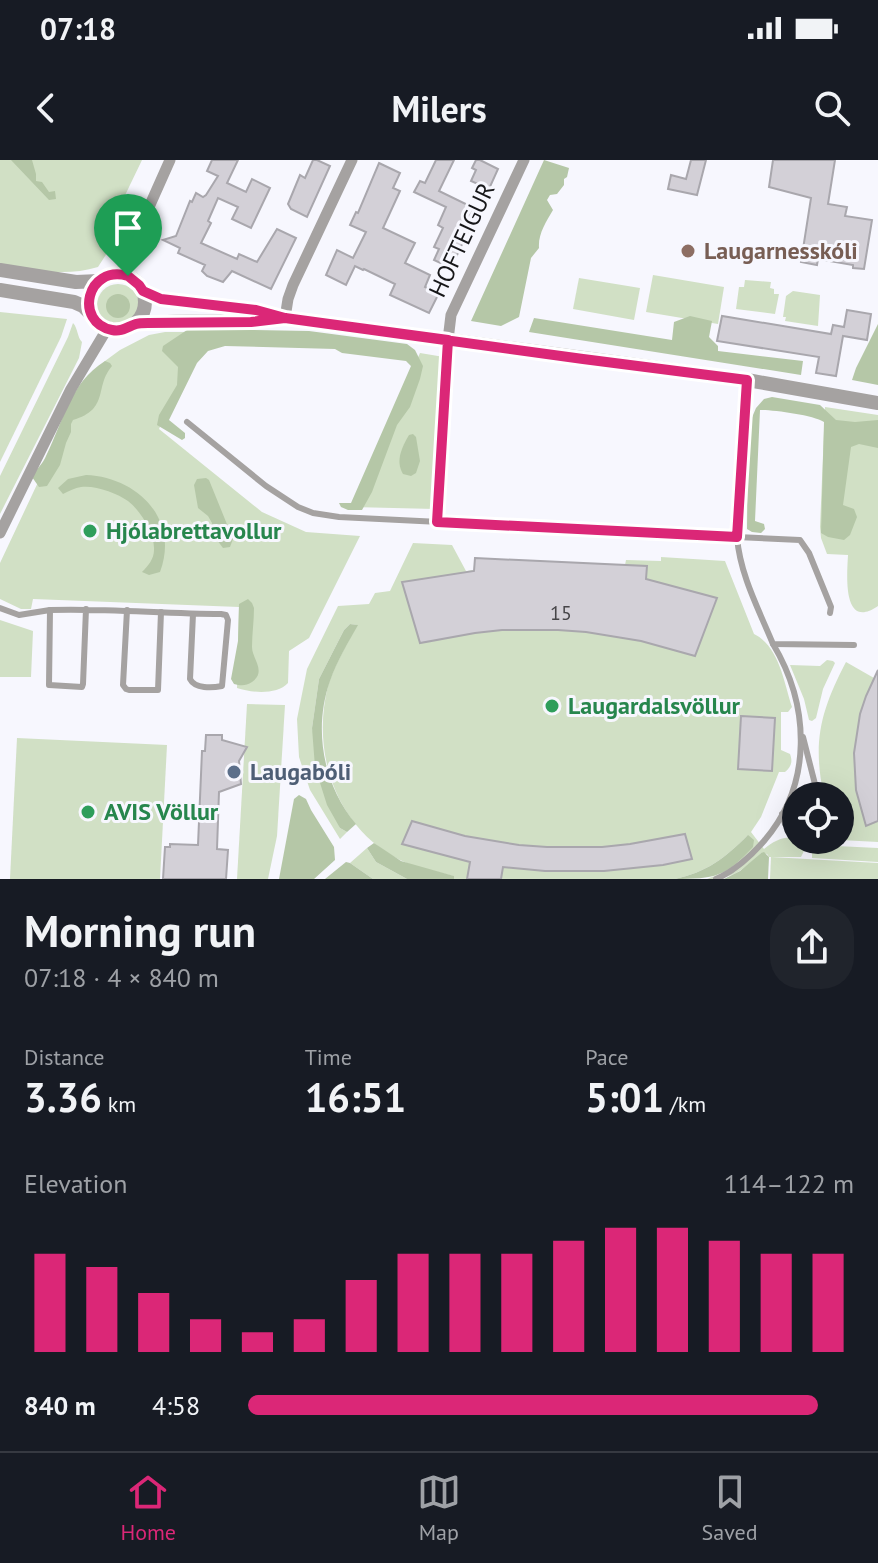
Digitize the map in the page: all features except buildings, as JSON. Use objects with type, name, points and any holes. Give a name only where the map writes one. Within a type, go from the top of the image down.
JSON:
[{"type":"street","points":[[121,274],[170,160]]},
{"type":"street","points":[[285,318],[293,285],[352,160]]},
{"type":"street","name":"HOFTEIGUR","points":[[448,340],[451,315],[524,160]]},
{"type":"street","points":[[0,270],[85,283],[121,274],[134,280],[145,298],[144,312],[135,324]]},
{"type":"street","points":[[91,314],[91,292],[99,281]]},
{"type":"street","points":[[0,290],[74,302],[83,306],[107,329],[122,330],[135,324],[160,322],[251,322],[285,318]]},
{"type":"street","points":[[143,291],[161,299],[256,310],[285,318],[747,380],[878,403]]},
{"type":"street","points":[[0,533],[71,389],[107,329]]},
{"type":"lane","points":[[437,522],[448,340]]},
{"type":"lane","points":[[747,380],[738,550],[746,578],[796,694],[801,730],[814,782]]},
{"type":"lane","points":[[187,422],[266,486],[298,507],[327,515],[800,540],[809,553],[831,607],[830,613]]},
{"type":"lane","points":[[0,608],[19,615],[86,609],[226,615],[222,686],[196,685],[190,679],[193,614]]},
{"type":"lane","points":[[50,610],[49,685],[77,688],[83,684],[86,609]]},
{"type":"lane","points":[[127,610],[123,685],[129,690],[158,690],[161,612]]},
{"type":"lane","points":[[773,644],[854,645]]},
{"type":"lane","points":[[795,782],[801,730]]},
{"type":"lane","points":[[716,879],[726,875],[755,851],[782,813]]},
{"type":"green space","points":[[0,160],[142,160],[104,239],[109,250],[98,267],[62,272],[0,265]]},
{"type":"green space","points":[[11,160],[32,160],[36,181],[42,182],[49,192],[55,191],[56,199],[49,200]]},
{"type":"green space","points":[[544,160],[569,168],[564,185],[547,200],[553,210],[541,233],[539,248],[531,258],[519,317],[501,326],[471,321]]},
{"type":"green space","points":[[653,275],[724,287],[718,324],[646,312]]},
{"type":"green space","points":[[579,278],[640,288],[634,320],[573,309]]},
{"type":"green space","points":[[745,280],[771,282],[770,288],[774,289],[774,294],[779,294],[775,314],[736,309],[739,287],[744,287]]},
{"type":"green space","points":[[118,284],[133,290],[139,305],[133,320],[118,326],[103,320],[97,305],[103,290]]},
{"type":"green space","points":[[793,291],[820,295],[818,326],[785,321],[786,296]]},
{"type":"green space","points":[[118,294],[126,298],[130,306],[126,314],[118,318],[110,314],[106,306],[110,298]]},
{"type":"green space","points":[[0,312],[67,319],[0,462]]},
{"type":"green space","points":[[690,316],[712,321],[709,337],[718,346],[718,351],[803,361],[801,375],[529,332],[534,318],[672,340],[674,322]]},
{"type":"green space","points":[[73,323],[82,342],[79,358],[0,514],[0,476]]},
{"type":"green space","points":[[878,324],[878,385],[852,380],[856,368]]},
{"type":"green space","points":[[187,330],[309,331],[407,344],[415,350],[423,366],[420,379],[410,407],[397,425],[362,510],[348,510],[339,503],[351,503],[411,366],[406,361],[342,353],[335,349],[225,346],[208,351],[197,363],[169,420],[185,433],[182,440],[157,425],[159,415],[177,385],[178,367],[162,351],[163,346]]},
{"type":"green space","points":[[202,332],[159,429],[262,512],[306,532],[360,536],[309,638],[289,651],[288,683],[278,690],[257,692],[237,688],[239,607],[33,599],[31,609],[21,609],[0,599],[0,563],[81,391],[105,361],[120,350],[149,335]]},
{"type":"green space","points":[[420,353],[444,357],[435,509],[352,507]]},
{"type":"green space","points":[[105,361],[112,366],[97,404],[85,415],[73,420],[60,465],[47,486],[39,487],[32,477],[45,459],[75,392],[83,380]]},
{"type":"green space","points":[[772,397],[820,405],[836,420],[878,420],[878,448],[859,444],[851,447],[843,505],[854,509],[857,517],[850,535],[844,540],[821,533],[824,422],[774,411],[760,410],[755,521],[764,524],[765,529],[761,533],[747,529],[748,427],[756,408],[764,399]]},
{"type":"green space","points":[[825,407],[878,415],[878,606],[866,612],[852,606],[849,597],[848,555],[827,554],[821,538]]},
{"type":"green space","points":[[413,434],[420,461],[416,473],[411,476],[403,474],[400,459],[406,440]]},
{"type":"green space","points":[[86,475],[122,484],[150,504],[164,535],[165,553],[160,572],[149,575],[142,572],[152,559],[154,544],[146,523],[128,501],[93,487],[79,487],[63,494],[58,488],[68,479]]},
{"type":"green space","points":[[206,478],[233,539],[230,547],[223,548],[211,532],[212,523],[208,516],[198,508],[194,485],[197,479]]},
{"type":"green space","name":"Laugardalsvöllur","points":[[413,543],[452,545],[466,571],[474,570],[475,558],[625,565],[626,560],[661,561],[661,557],[725,561],[754,634],[775,656],[792,707],[788,712],[781,712],[781,750],[790,754],[791,764],[785,772],[779,772],[761,817],[751,832],[764,849],[782,838],[782,854],[802,854],[801,857],[769,857],[761,853],[737,872],[707,879],[722,873],[748,835],[715,863],[675,879],[454,879],[453,876],[400,860],[359,829],[345,809],[326,762],[323,737],[328,686],[357,625],[350,624],[319,679],[312,728],[340,828],[347,832],[340,839],[310,790],[299,757],[297,719],[307,669],[338,606],[369,604],[375,593],[390,591]]},
{"type":"green space","points":[[248,599],[254,608],[252,647],[259,669],[250,683],[239,685],[231,679],[238,641],[239,604]]},
{"type":"green space","points":[[0,620],[33,631],[31,677],[0,677]]},
{"type":"green space","points":[[350,624],[358,625],[333,674],[322,718],[324,756],[329,774],[345,809],[356,824],[347,832],[340,828],[327,805],[315,767],[312,728],[319,679]]},
{"type":"green space","points":[[827,660],[835,663],[823,689],[816,718],[812,721],[809,720],[790,665],[820,666]]},
{"type":"green space","points":[[846,662],[874,678],[857,732],[855,769],[866,825],[878,821],[878,842],[854,841],[854,782],[821,782],[819,743],[830,696]]},
{"type":"green space","points":[[247,704],[285,705],[277,836],[268,879],[237,879]]},
{"type":"green space","name":"AVIS Völlur","points":[[17,738],[167,745],[160,879],[10,879]]},
{"type":"green space","points":[[299,795],[306,799],[334,847],[335,860],[314,879],[279,879],[294,799]]},
{"type":"green space","points":[[748,835],[754,840],[753,847],[727,870],[710,877],[675,879],[715,863]]},
{"type":"green space","points":[[374,843],[401,861],[454,876],[454,879],[407,879],[376,862],[367,848]]},
{"type":"green space","points":[[854,847],[878,848],[878,862],[812,858],[812,854],[854,854]]},
{"type":"green space","points":[[367,848],[376,862],[407,879],[373,879],[350,863]]},
{"type":"green space","points":[[764,852],[769,857],[768,879],[724,879],[740,871]]},
{"type":"green space","points":[[771,857],[878,863],[878,879],[770,879]]},
{"type":"green space","points":[[346,862],[350,863],[373,879],[325,879]]},
{"type":"place","name":"Laugarnesskóli","points":[[688,251]]},
{"type":"place","name":"Hjólabrettavollur","points":[[90,531]]},
{"type":"place","name":"Laugardalsvöllur","points":[[552,706]]},
{"type":"place","name":"Laugabóli","points":[[234,772]]},
{"type":"place","name":"AVIS Völlur","points":[[88,812]]},
{"type":"route","points":[[115,274],[128,276],[143,291],[161,299],[747,380],[737,537],[437,522],[448,340],[285,318],[251,322],[148,323],[135,324],[122,330],[107,329],[91,314],[91,292],[104,277],[115,274]]}]
